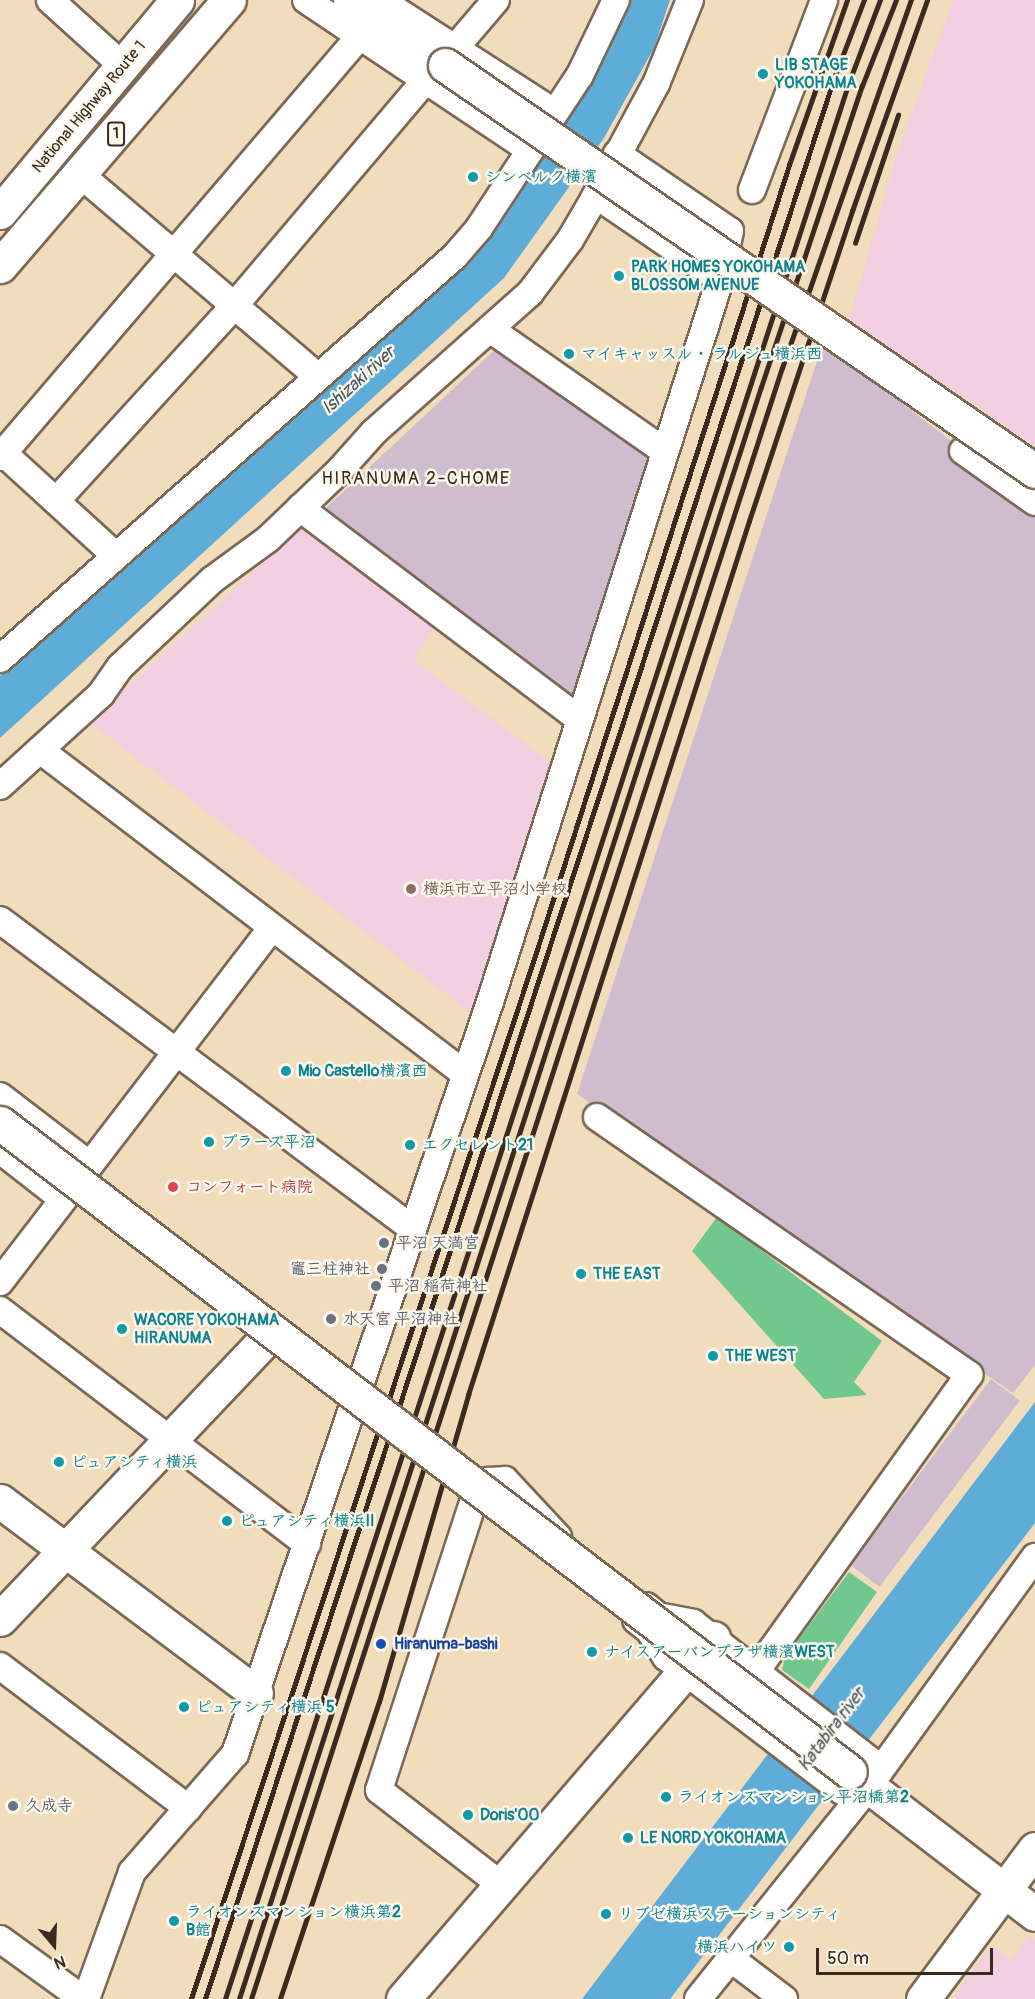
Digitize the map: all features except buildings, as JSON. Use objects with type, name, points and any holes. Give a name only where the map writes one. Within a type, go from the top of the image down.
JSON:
[{"type":"main road","name":"National Highway Route 1","points":[[1,209],[124,67],[177,0]]},
{"type":"main road","name":"1","points":[[0,266],[81,175],[229,0]]},
{"type":"main road","points":[[350,0],[1035,471]]},
{"type":"main road","points":[[0,1123],[1035,1914]]},
{"type":"main road","points":[[0,1619],[167,1440],[276,1332]]},
{"type":"main road","points":[[0,1501],[256,1693]]},
{"type":"main road","points":[[403,1999],[713,1638]]},
{"type":"main road","points":[[923,1999],[1035,1849]]},
{"type":"street","points":[[50,0],[124,67]]},
{"type":"street","points":[[306,0],[360,36],[442,64],[545,132],[602,172],[720,280]]},
{"type":"street","points":[[56,501],[234,306],[496,0]]},
{"type":"street","points":[[0,786],[100,694],[120,667],[212,580],[268,539],[374,432],[530,292],[570,240],[602,172],[656,84],[690,0]]},
{"type":"street","points":[[752,190],[824,0]]},
{"type":"street","points":[[388,2],[442,64],[545,132]]},
{"type":"street","points":[[0,659],[455,256],[479,228],[545,132],[580,75],[609,4]]},
{"type":"street","points":[[116,556],[1,453],[171,252],[360,36]]},
{"type":"street","points":[[0,1939],[85,1999],[132,1872],[235,1754],[307,1544],[465,1074],[720,280],[730,231],[602,172]]},
{"type":"street","points":[[81,175],[318,377]]},
{"type":"street","points":[[490,329],[664,452]]},
{"type":"street","points":[[963,451],[1035,502]]},
{"type":"street","points":[[300,508],[579,718]]},
{"type":"street","points":[[40,750],[271,929],[465,1074]]},
{"type":"street","points":[[0,920],[412,1229]]},
{"type":"street","points":[[0,1282],[271,929]]},
{"type":"street","points":[[0,1096],[77,1182],[357,1395]]},
{"type":"street","points":[[597,1116],[969,1375],[756,1671]]},
{"type":"street","points":[[0,1150],[77,1182]]},
{"type":"street","points":[[0,1310],[167,1440],[307,1544]]},
{"type":"street","points":[[500,1884],[379,1790],[475,1497],[488,1481],[505,1480],[528,1501],[552,1532],[658,1616],[693,1623],[796,1702],[858,1778]]},
{"type":"street","points":[[475,1497],[649,1630],[663,1654],[769,1735],[858,1778]]},
{"type":"street","points":[[698,1999],[730,1958],[858,1778],[1035,1557]]},
{"type":"street","points":[[0,1666],[188,1808]]},
{"type":"street","points":[[730,1958],[784,1999]]},
{"type":"shaded area","points":[[953,0],[1035,0],[1035,446],[849,320],[896,157]]},
{"type":"shaded area","points":[[502,343],[657,453],[579,705],[325,509]]},
{"type":"shaded area","points":[[823,343],[1035,505],[1035,1365],[1013,1393],[577,1094]]},
{"type":"shaded area","name":"横浜市立平沼小学校","points":[[306,523],[436,625],[413,660],[554,765],[472,1014],[89,722]]},
{"type":"shaded area","points":[[991,1379],[1020,1401],[880,1587],[851,1565]]},
{"type":"shaded area","points":[[1029,1935],[1035,1940],[1035,1999],[952,1999],[991,1946],[1011,1960]]},
{"type":"green space","points":[[717,1217],[882,1341],[854,1382],[867,1395],[824,1399],[692,1251]]},
{"type":"green space","points":[[849,1572],[877,1592],[809,1689],[782,1670],[785,1657]]},
{"type":"water","name":"Ishizaki river","points":[[628,0],[670,0],[654,48],[604,138],[504,278],[0,738],[0,676],[480,247],[574,110],[615,37]]},
{"type":"water","name":"Katabira river","points":[[1035,1402],[1035,1523],[670,1999],[582,1999]]},
{"type":"railway","points":[[191,1999],[533,962],[789,165],[847,0]]},
{"type":"railway","points":[[205,1999],[834,78],[864,0]]},
{"type":"railway","points":[[225,1999],[849,82],[880,0]]},
{"type":"railway","points":[[239,1999],[761,387],[862,86],[896,0]]},
{"type":"railway","points":[[251,1999],[782,368],[911,0]]},
{"type":"railway","points":[[280,1999],[379,1702],[468,1395],[749,521],[852,211],[927,0]]},
{"type":"railway","points":[[855,243],[898,115]]},
{"type":"place","name":"LIB STAGE YOKOHAMA","points":[[763,74]]},
{"type":"place","name":"シンベルク横濱","points":[[473,177]]},
{"type":"place","name":"PARK HOMES YOKOHAMA BLOSSOM AVENUE","points":[[619,276]]},
{"type":"place","name":"マイキャッスル・ ラルジュ横浜西","points":[[569,354]]},
{"type":"place","name":"横浜市立平沼小学校","points":[[411,889]]},
{"type":"place","name":"Mio Castello横濱西","points":[[286,1071]]},
{"type":"place","name":"プラーズ平沼","points":[[209,1142]]},
{"type":"place","name":"エクセレント21","points":[[410,1145]]},
{"type":"place","name":"コンフォート病院","points":[[173,1187]]},
{"type":"place","name":"平沼 天満宮","points":[[384,1243]]},
{"type":"place","name":"竈三柱神社","points":[[382,1269]]},
{"type":"place","name":"THE EAST","points":[[581,1274]]},
{"type":"place","name":"平沼 稲荷神社","points":[[376,1286]]},
{"type":"place","name":"水天宮 平沼神社","points":[[331,1319]]},
{"type":"place","name":"WACORE YOKOHAMA HIRANUMA","points":[[122,1329]]},
{"type":"place","name":"THE WEST","points":[[713,1356]]},
{"type":"place","name":"ピュアシティ横浜","points":[[59,1462]]},
{"type":"place","name":"ピュアシティ横浜II","points":[[227,1521]]},
{"type":"place","name":"Hiranuma-bashi","points":[[381,1644]]},
{"type":"place","name":"ナイスアーバンプラザ横濱WEST","points":[[592,1652]]},
{"type":"place","name":"ピュアシティ横浜 5","points":[[184,1707]]},
{"type":"place","name":"ライオンズマンション平沼橋第2","points":[[666,1797]]},
{"type":"place","name":"久成寺","points":[[13,1806]]},
{"type":"place","name":"Doris'00","points":[[468,1815]]},
{"type":"place","name":"LE NORD YOKOHAMA","points":[[628,1838]]},
{"type":"place","name":"リブゼ横浜ステーションシティ","points":[[606,1914]]},
{"type":"place","name":"ライオンズマンション横浜第2 B館","points":[[174,1921]]},
{"type":"place","name":"横浜ハイツ","points":[[789,1947]]},
{"type":"district","name":"HIRANUMA 2-CHOME","points":[[416,479]]}]
